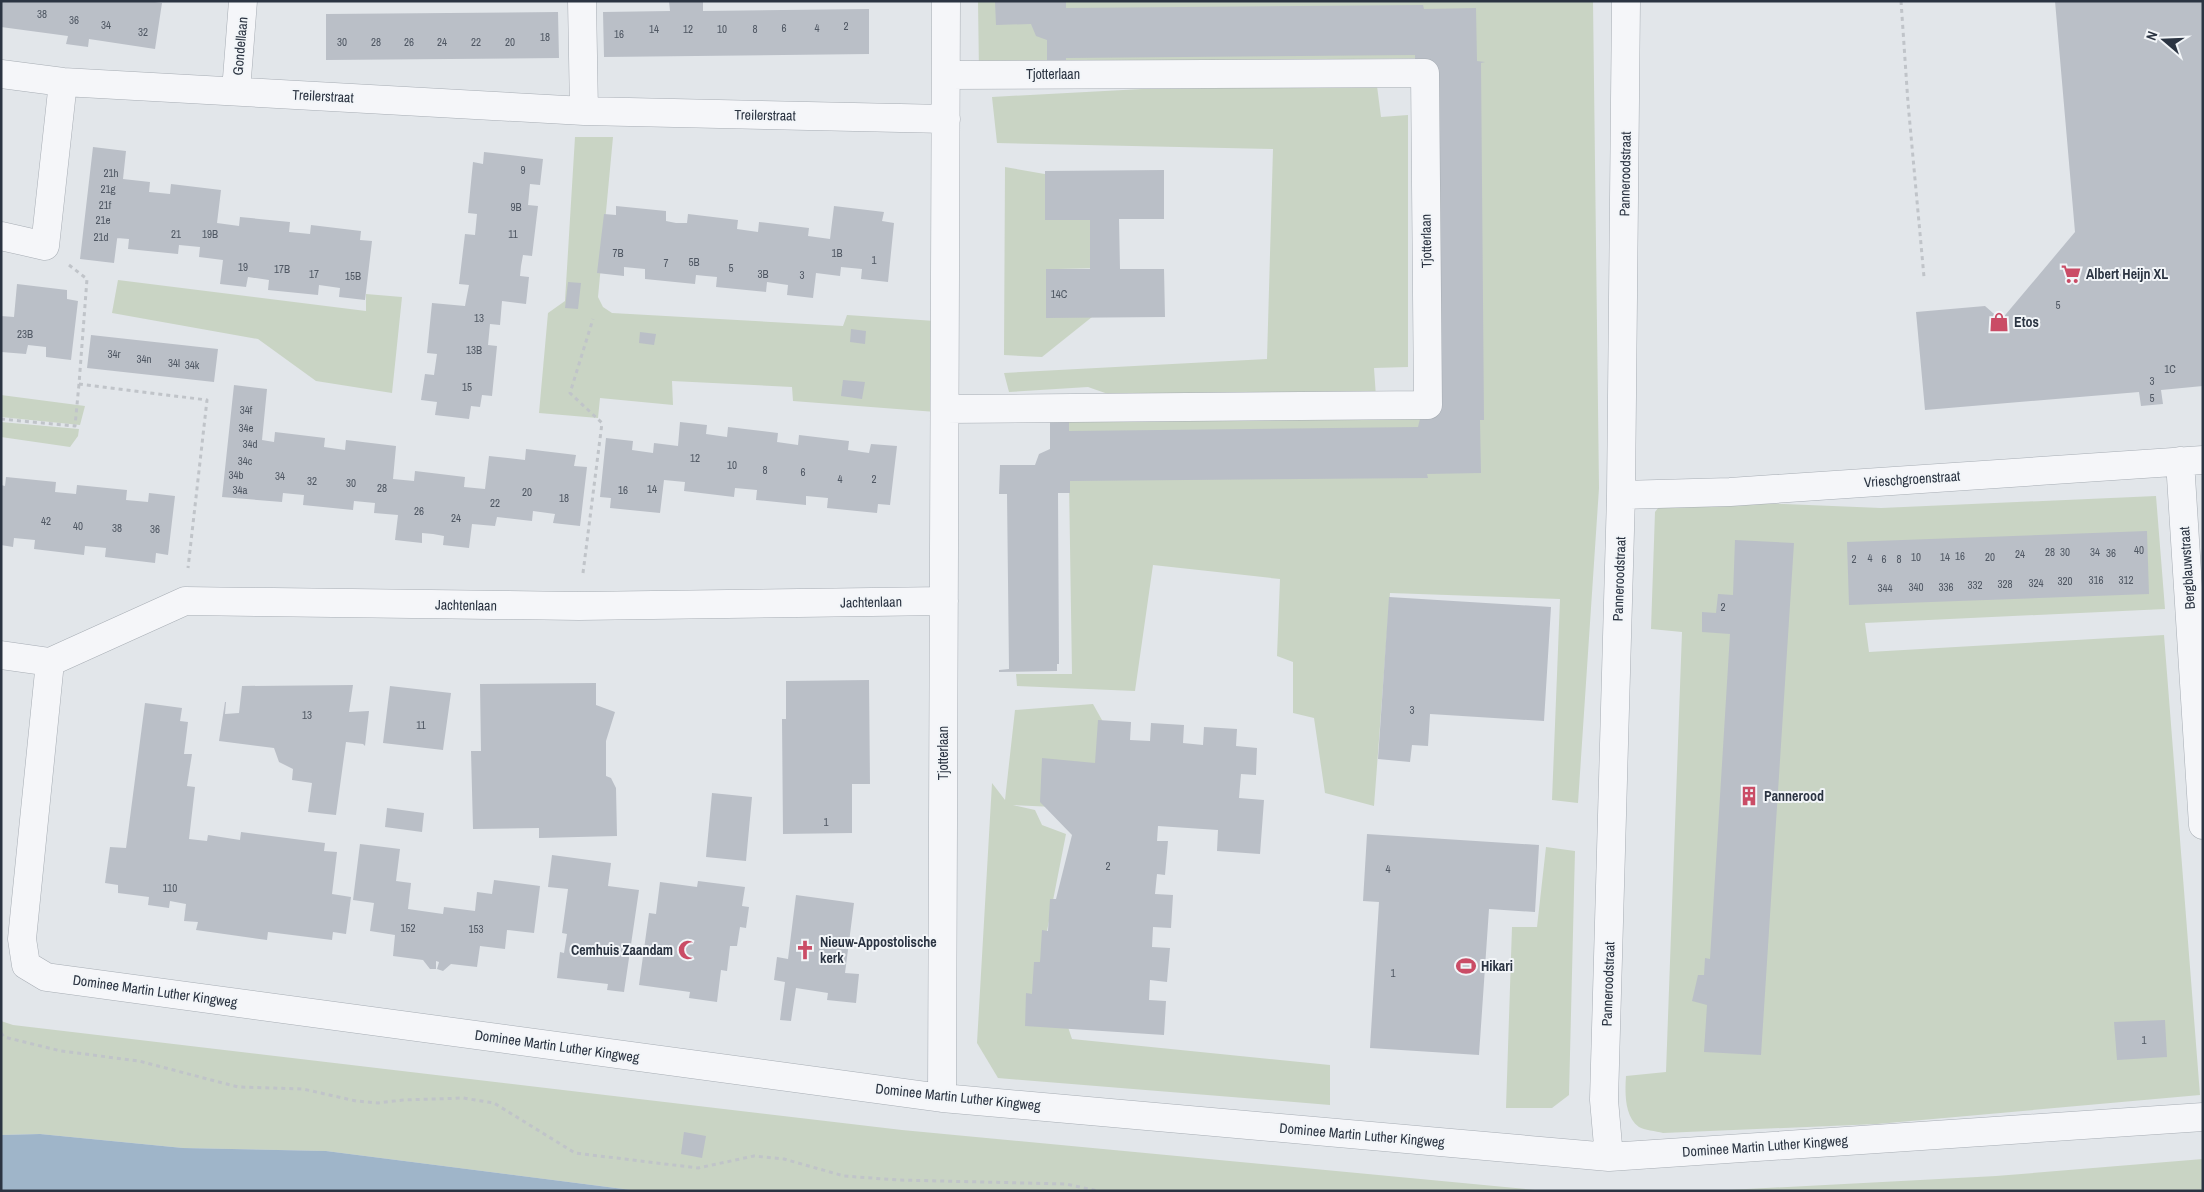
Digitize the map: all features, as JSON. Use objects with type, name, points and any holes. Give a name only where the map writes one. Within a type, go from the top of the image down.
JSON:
[{"type":"street","name":"Gondellaan","points":[[236,91],[244,1]]},
{"type":"street","points":[[582,1],[584,111]]},
{"type":"street","name":"Tjotterlaan","points":[[942,1098],[946,1]]},
{"type":"street","name":"Panneroodstraat","points":[[1609,1157],[1604,1100],[1621,495],[1626,1]]},
{"type":"street","name":"Tjotterlaan","points":[[945,409],[1428,405],[1425,73],[946,75]]},
{"type":"street","name":"Treilerstraat","points":[[1,74],[63,82],[584,111],[946,119]]},
{"type":"street","points":[[1,236],[45,246],[63,82]]},
{"type":"street","name":"Vrieschgroenstraat","points":[[1621,495],[1730,492],[2192,460]]},
{"type":"street","name":"Bergblauwstraat","points":[[2192,460],[2203,825]]},
{"type":"street","name":"Jachtenlaan","points":[[50,662],[185,601],[579,606],[944,601]]},
{"type":"street","points":[[1,655],[50,662]]},
{"type":"street","name":"Dominee Martin Luther Kingweg","points":[[50,662],[22,939],[26,965],[46,977],[942,1098],[1609,1157],[2203,1117]]},
{"type":"path","points":[[1901,1],[1908,103],[1924,276]]},
{"type":"path","points":[[1,419],[75,426],[87,279],[45,246]]},
{"type":"path","points":[[579,606],[602,423],[570,393],[593,319]]},
{"type":"path","points":[[79,384],[207,400],[185,601]]},
{"type":"path","points":[[1,1034],[4,1038],[139,1062],[238,1087],[303,1089],[356,1101],[378,1103],[403,1100],[463,1098],[494,1103],[574,1153],[698,1168],[754,1156],[784,1159],[844,1176],[898,1180],[1066,1184],[1098,1191]]},
{"type":"green space","points":[[978,1],[1593,1],[1599,488],[1578,803],[1552,800],[1560,599],[1390,593],[1374,806],[1325,793],[1314,718],[1293,713],[1293,662],[1277,656],[1280,579],[1153,565],[1135,691],[1017,686],[1016,674],[1072,674],[1068,417],[1438,413],[1434,58],[1103,62],[979,73]]},
{"type":"green space","points":[[1377,86],[1381,117],[1408,115],[1408,367],[1374,368],[1376,397],[1131,402],[1088,387],[1009,392],[1004,373],[1267,359],[1273,149],[997,143],[992,97],[1142,89]]},
{"type":"green space","points":[[575,137],[613,137],[598,297],[603,307],[612,313],[843,326],[847,315],[935,321],[936,412],[793,401],[792,387],[672,381],[673,405],[600,398],[598,418],[539,413],[548,313],[565,301]]},
{"type":"green space","points":[[1005,167],[1056,176],[1099,218],[1101,268],[1058,269],[1097,313],[1042,357],[1004,355]]},
{"type":"green space","points":[[118,280],[366,311],[366,294],[402,297],[392,393],[316,381],[258,339],[112,313]]},
{"type":"green space","points":[[1,395],[85,406],[80,425],[1,417]]},
{"type":"green space","points":[[1,422],[79,429],[78,436],[70,447],[1,437]]},
{"type":"green space","points":[[2156,496],[2165,609],[1865,623],[1869,652],[2164,635],[2200,1095],[1877,1124],[1663,1133],[1639,1127],[1630,1117],[1626,1103],[1626,1076],[1666,1072],[1682,632],[1651,629],[1655,512],[1665,499],[1881,508]]},
{"type":"green space","points":[[1093,704],[1107,729],[1107,763],[1054,807],[1013,805],[1035,810],[1042,825],[1066,834],[1029,1023],[1068,1027],[1072,1039],[1330,1065],[1330,1105],[998,1078],[977,1043],[992,783],[1005,800],[1015,710]]},
{"type":"green space","points":[[1546,847],[1575,851],[1569,1095],[1552,1108],[1506,1108],[1512,927],[1537,927]]},
{"type":"green space","points":[[1,1021],[13,1025],[902,1130],[1546,1191],[639,1191],[326,1151],[183,1148],[40,1134],[1,1135]]},
{"type":"green space","points":[[2203,1159],[2203,1191],[1709,1191],[1996,1176]]},
{"type":"water","points":[[40,1134],[183,1148],[326,1151],[639,1191],[1,1191],[1,1135]]},
{"type":"building","points":[[1,1],[148,1],[162,3],[155,49],[89,39],[88,47],[66,44],[68,36],[1,27]]},
{"type":"building","points":[[669,1],[703,1],[703,11],[869,9],[869,54],[604,57],[603,12],[670,11]]},
{"type":"building","points":[[995,1],[1066,1],[1066,8],[1423,5],[1424,9],[1476,8],[1477,61],[1485,62],[1481,63],[1484,420],[1480,420],[1481,473],[1427,474],[1428,478],[1070,481],[1070,493],[1058,493],[1059,664],[1057,664],[1057,671],[999,672],[999,670],[1009,669],[1007,494],[999,494],[1000,465],[1035,465],[1039,454],[1050,449],[1050,422],[1069,422],[1069,431],[1418,427],[1420,419],[1415,55],[1066,58],[1066,67],[1047,67],[1047,40],[1036,36],[1031,24],[996,25]]},
{"type":"building","points":[[2055,1],[2203,1],[2203,386],[2161,390],[2163,404],[2141,406],[2139,392],[1925,410],[1916,312],[1985,306],[2001,320],[2075,232]]},
{"type":"building","points":[[558,12],[559,58],[326,60],[326,14]]},
{"type":"building","points":[[93,147],[126,151],[123,179],[150,182],[149,192],[170,194],[171,184],[221,190],[217,223],[239,226],[240,217],[290,222],[289,232],[310,234],[311,225],[361,231],[360,240],[372,241],[365,300],[339,297],[340,288],[319,285],[318,295],[268,290],[269,280],[248,277],[246,287],[220,284],[223,260],[199,257],[200,247],[179,245],[178,254],[128,249],[129,239],[117,238],[114,263],[80,259]]},
{"type":"building","points":[[484,152],[543,159],[540,185],[530,184],[528,205],[538,206],[532,256],[523,255],[521,266],[520,276],[529,277],[526,304],[502,301],[500,325],[490,324],[488,345],[497,346],[492,396],[482,395],[480,407],[471,406],[469,419],[435,415],[437,402],[421,400],[425,374],[434,375],[437,354],[427,353],[432,303],[465,306],[469,285],[459,284],[465,234],[475,235],[477,214],[468,213],[473,162],[483,164]]},
{"type":"building","points":[[1164,170],[1164,219],[1119,219],[1120,269],[1164,269],[1165,317],[1046,318],[1046,269],[1090,269],[1090,220],[1045,220],[1045,171]]},
{"type":"building","points":[[616,206],[666,211],[666,221],[676,223],[687,223],[688,214],[738,220],[737,229],[758,232],[759,222],[809,228],[808,236],[830,239],[834,206],[884,212],[882,221],[894,223],[888,282],[861,279],[862,269],[841,267],[840,276],[816,273],[813,298],[787,295],[788,285],[767,282],[766,292],[716,287],[717,277],[696,275],[695,284],[645,279],[645,269],[624,267],[624,276],[597,273],[604,214],[616,215]]},
{"type":"building","points":[[568,282],[581,283],[578,309],[565,308]]},
{"type":"building","points":[[17,284],[67,290],[67,299],[78,301],[71,360],[46,357],[46,347],[28,345],[26,354],[1,352],[1,316],[14,317]]},
{"type":"building","points":[[851,329],[866,331],[865,344],[850,342]]},
{"type":"building","points":[[640,332],[656,334],[654,345],[639,343]]},
{"type":"building","points":[[91,335],[218,349],[214,382],[87,368]]},
{"type":"building","points":[[843,380],[865,382],[862,399],[841,396]]},
{"type":"building","points":[[234,385],[267,389],[262,440],[274,442],[275,432],[325,438],[324,447],[345,450],[346,440],[396,446],[393,479],[414,481],[415,471],[465,477],[464,487],[485,489],[489,456],[525,460],[526,449],[576,455],[574,466],[587,467],[580,526],[553,523],[555,514],[533,511],[532,521],[497,517],[495,526],[472,524],[469,548],[443,545],[444,536],[433,534],[422,533],[422,543],[395,540],[398,515],[374,513],[375,503],[354,501],[353,510],[303,505],[304,495],[283,493],[282,502],[222,497]]},
{"type":"building","points":[[680,422],[707,425],[706,434],[727,437],[728,427],[778,433],[777,442],[798,445],[799,435],[849,441],[848,450],[869,453],[871,444],[897,446],[890,505],[878,504],[877,513],[827,508],[828,498],[806,496],[806,505],[756,500],[757,490],[735,488],[734,497],[684,491],[685,482],[664,480],[660,513],[610,508],[611,498],[600,497],[606,438],[633,441],[632,450],[653,453],[654,443],[678,446]]},
{"type":"building","points":[[6,477],[56,482],[55,492],[76,494],[77,485],[127,490],[126,500],[148,502],[149,493],[175,496],[168,555],[156,553],[155,563],[105,557],[106,548],[85,546],[84,555],[34,549],[35,540],[14,538],[13,547],[1,545],[1,485],[5,486]]},
{"type":"building","points":[[2147,531],[2149,594],[1849,605],[1847,542]]},
{"type":"building","name":"Pannerood","points":[[1735,540],[1794,543],[1761,1055],[1704,1052],[1707,1005],[1692,1001],[1698,975],[1704,975],[1705,958],[1710,959],[1730,634],[1702,632],[1702,612],[1716,613],[1718,594],[1733,595]]},
{"type":"building","points":[[1389,597],[1551,607],[1544,721],[1430,714],[1428,746],[1412,745],[1410,762],[1378,759]]},
{"type":"building","points":[[869,680],[870,784],[852,784],[852,833],[783,834],[782,719],[786,719],[786,681]]},
{"type":"building","points":[[596,683],[596,705],[615,712],[606,741],[606,776],[611,778],[616,788],[617,836],[539,838],[539,828],[473,829],[471,751],[481,751],[480,684]]},
{"type":"building","points":[[353,685],[349,712],[369,711],[365,746],[363,744],[346,742],[336,815],[308,812],[312,783],[292,780],[293,769],[279,762],[274,748],[219,741],[225,702],[225,714],[239,713],[242,686]]},
{"type":"building","points":[[390,686],[451,693],[443,750],[383,743]]},
{"type":"building","points":[[145,703],[182,708],[180,721],[188,722],[184,754],[192,754],[187,786],[195,787],[189,839],[207,841],[208,835],[240,840],[241,832],[325,843],[324,851],[337,852],[332,894],[351,897],[346,934],[333,932],[332,940],[268,932],[267,940],[196,930],[198,922],[184,921],[186,904],[170,901],[169,908],[148,905],[149,897],[118,893],[118,885],[105,883],[110,847],[126,848]]},
{"type":"building","points":[[1098,720],[1131,722],[1130,740],[1150,741],[1151,723],[1184,725],[1183,743],[1203,745],[1204,727],[1237,729],[1236,746],[1257,748],[1256,775],[1241,774],[1239,798],[1264,800],[1260,854],[1217,851],[1218,830],[1158,826],[1157,841],[1168,841],[1165,875],[1157,874],[1155,894],[1173,895],[1171,928],[1153,927],[1152,947],[1170,948],[1167,982],[1150,980],[1149,1000],[1166,1001],[1164,1035],[1025,1026],[1026,993],[1032,994],[1034,962],[1040,962],[1042,930],[1048,931],[1050,899],[1056,899],[1072,835],[1040,802],[1042,758],[1095,763]]},
{"type":"building","points":[[712,793],[752,797],[746,861],[706,857]]},
{"type":"building","points":[[387,808],[424,813],[422,832],[385,827]]},
{"type":"building","points":[[1367,834],[1539,845],[1535,912],[1489,909],[1479,1055],[1370,1048],[1379,902],[1363,901]]},
{"type":"building","points":[[360,844],[400,849],[396,881],[411,883],[408,909],[443,914],[444,907],[475,911],[477,892],[492,894],[494,880],[540,886],[534,933],[507,930],[505,949],[480,946],[477,967],[451,964],[443,971],[437,969],[439,962],[436,961],[436,969],[430,969],[423,960],[393,956],[395,935],[370,931],[374,903],[353,900]]},
{"type":"building","points":[[552,855],[611,863],[608,886],[639,890],[624,992],[607,990],[608,984],[557,978],[560,952],[564,953],[567,934],[562,933],[568,889],[548,887]]},
{"type":"building","points":[[698,881],[745,887],[742,906],[749,907],[746,928],[740,927],[737,946],[730,946],[727,971],[721,970],[717,1002],[689,998],[690,992],[639,985],[649,913],[656,914],[660,882],[697,887]]},
{"type":"building","points":[[796,895],[854,903],[845,973],[859,974],[856,1003],[827,1000],[828,993],[796,988],[791,1021],[780,1020],[785,982],[774,980],[777,957],[788,959]]},
{"type":"building","points":[[2165,1020],[2167,1057],[2117,1060],[2114,1022]]},
{"type":"building","points":[[684,1132],[706,1136],[702,1158],[681,1154]]},
{"type":"place","name":"Albert Heijn XL","points":[[2071,274]]},
{"type":"place","name":"Etos","points":[[1999,322]]},
{"type":"place","name":"Pannerood","points":[[1749,796]]},
{"type":"place","name":"Cemhuis Zaandam","points":[[688,950]]},
{"type":"place","name":"Nieuw-Appostolische kerk","points":[[805,950]]},
{"type":"place","name":"Hikari","points":[[1466,966]]}]
